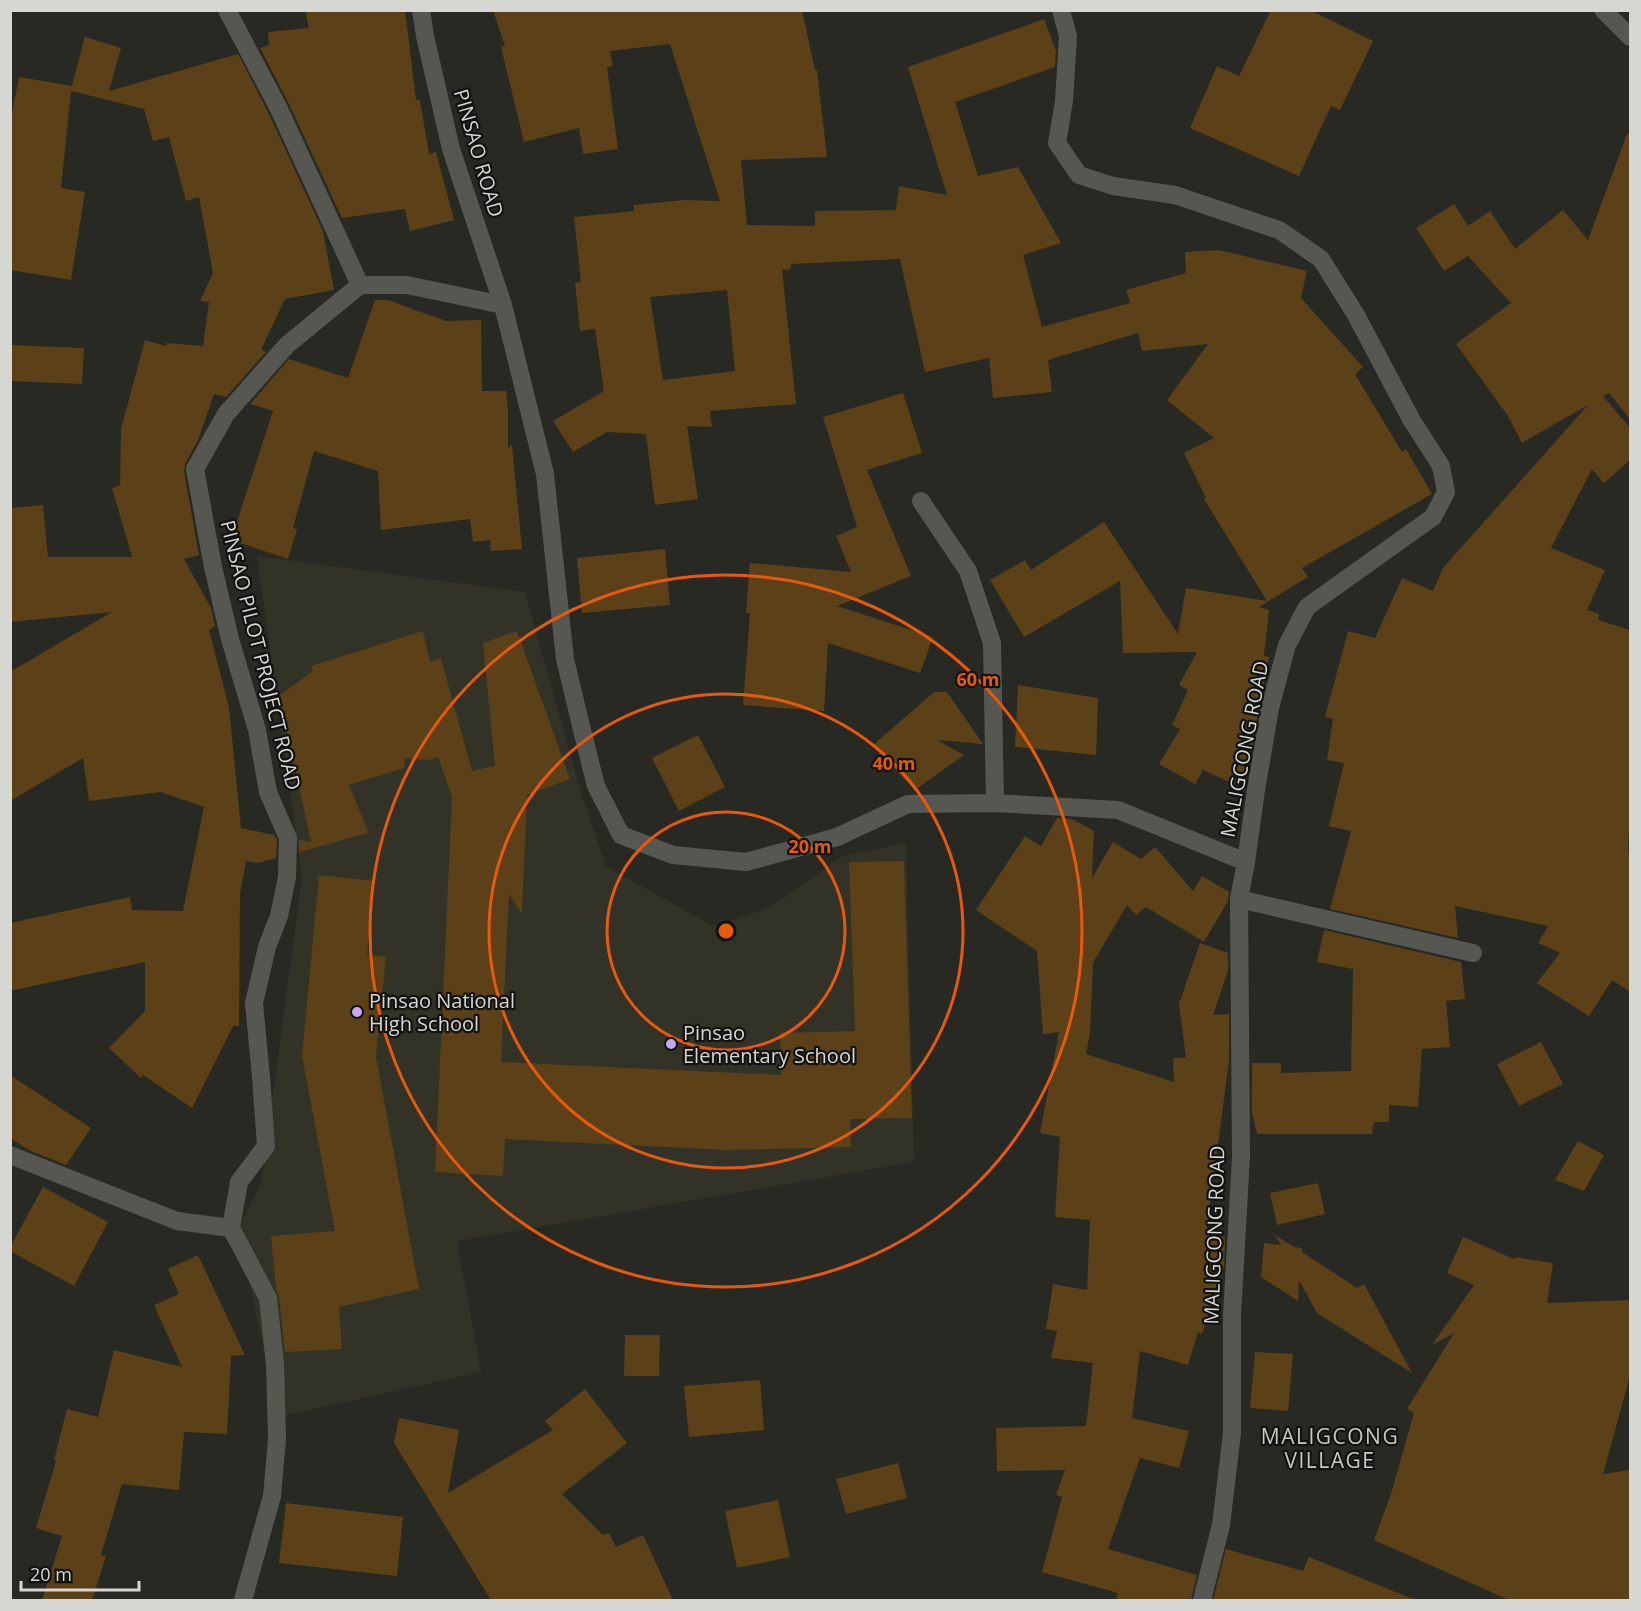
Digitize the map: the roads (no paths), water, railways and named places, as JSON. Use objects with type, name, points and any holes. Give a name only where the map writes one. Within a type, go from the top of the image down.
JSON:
[{"type":"street","points":[[227,10],[278,107],[360,285],[407,285],[503,305],[545,474],[565,658],[596,786],[621,835],[673,855],[746,862],[837,837],[908,804],[995,803],[1118,810],[1246,862]]},
{"type":"street","name":"PINSAO ROAD","points":[[421,10],[451,149],[503,305]]},
{"type":"street","name":"MALIGCONG ROAD","points":[[1061,10],[1068,36],[1064,101],[1057,143],[1079,175],[1113,186],[1174,195],[1269,226],[1279,230],[1321,259],[1356,315],[1411,418],[1441,466],[1446,492],[1432,517],[1307,607],[1287,645],[1270,708],[1239,899],[1241,1157],[1232,1315],[1232,1434],[1221,1525],[1202,1600]]},
{"type":"street","points":[[1603,10],[1630,37]]},
{"type":"street","name":"PINSAO PILOT PROJECT ROAD","points":[[231,1228],[239,1182],[266,1146],[254,1003],[267,947],[279,916],[287,877],[288,838],[268,792],[256,730],[230,639],[213,567],[195,469],[226,414],[287,345],[360,285]]},
{"type":"street","points":[[921,501],[968,571],[992,643],[995,803]]},
{"type":"street","points":[[1239,899],[1473,953]]},
{"type":"street","points":[[10,1155],[177,1221],[231,1228],[268,1298],[275,1364],[277,1439],[272,1496],[243,1600]]},
{"type":"place","name":"Pinsao National High School","points":[[357,1012]]},
{"type":"place","name":"Pinsao Elementary School","points":[[671,1044]]},
{"type":"district","name":"MALIGCONG VILLAGE","points":[[1330,1448]]}]
